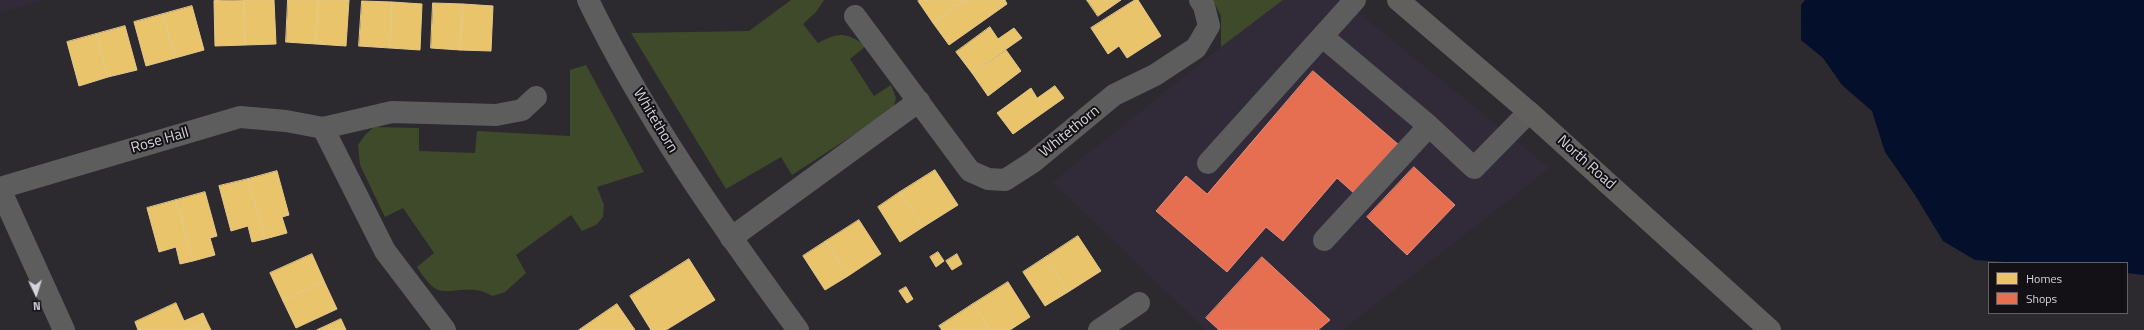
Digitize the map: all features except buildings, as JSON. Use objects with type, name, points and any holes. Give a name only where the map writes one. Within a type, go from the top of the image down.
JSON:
[{"type":"main road","name":"North Road","points":[[1398,0],[1529,112],[1770,330]]},
{"type":"street","name":"Whitethorn","points":[[588,0],[611,48],[673,151],[730,238],[798,330]]},
{"type":"street","name":"Whitethorn","points":[[855,16],[970,171],[988,179],[1005,180],[1033,162],[1114,95],[1155,75],[1196,48],[1209,26],[1204,6],[1200,0]]},
{"type":"street","points":[[1208,163],[1355,0]]},
{"type":"street","points":[[1323,37],[1429,126],[1474,168],[1529,112]]},
{"type":"street","name":"Rose Hall","points":[[0,189],[240,117],[286,121],[323,128],[392,112],[496,115],[522,110],[536,97]]},
{"type":"street","points":[[730,238],[919,101]]},
{"type":"street","points":[[1324,240],[1429,126]]},
{"type":"street","points":[[323,128],[385,251],[445,330]]},
{"type":"street","points":[[0,189],[64,330]]},
{"type":"street","points":[[1099,330],[1139,303]]},
{"type":"shaded area","points":[[0,0],[45,0],[0,13]]},
{"type":"shaded area","points":[[1283,0],[1343,0],[1550,168],[1343,330],[1206,330],[1052,182],[1221,47]]},
{"type":"green space","points":[[791,0],[824,0],[816,12],[803,24],[818,43],[837,35],[842,35],[853,38],[866,46],[850,59],[874,96],[891,85],[896,98],[893,109],[792,175],[781,157],[726,189],[631,33],[749,31]]},
{"type":"green space","points":[[1213,0],[1283,0],[1221,47],[1221,16]]},
{"type":"green space","points":[[586,65],[644,172],[597,187],[604,205],[603,217],[596,225],[582,231],[571,215],[516,255],[526,273],[505,292],[493,296],[477,290],[442,291],[436,289],[417,267],[434,253],[403,208],[385,217],[360,165],[358,145],[365,135],[374,127],[419,128],[419,151],[475,153],[477,131],[570,136],[570,70]]},
{"type":"water","points":[[1805,0],[2144,0],[2144,275],[2128,273],[2128,262],[2006,262],[1975,260],[1943,241],[1915,195],[1885,152],[1872,111],[1842,85],[1823,58],[1801,40],[1801,5]]}]
